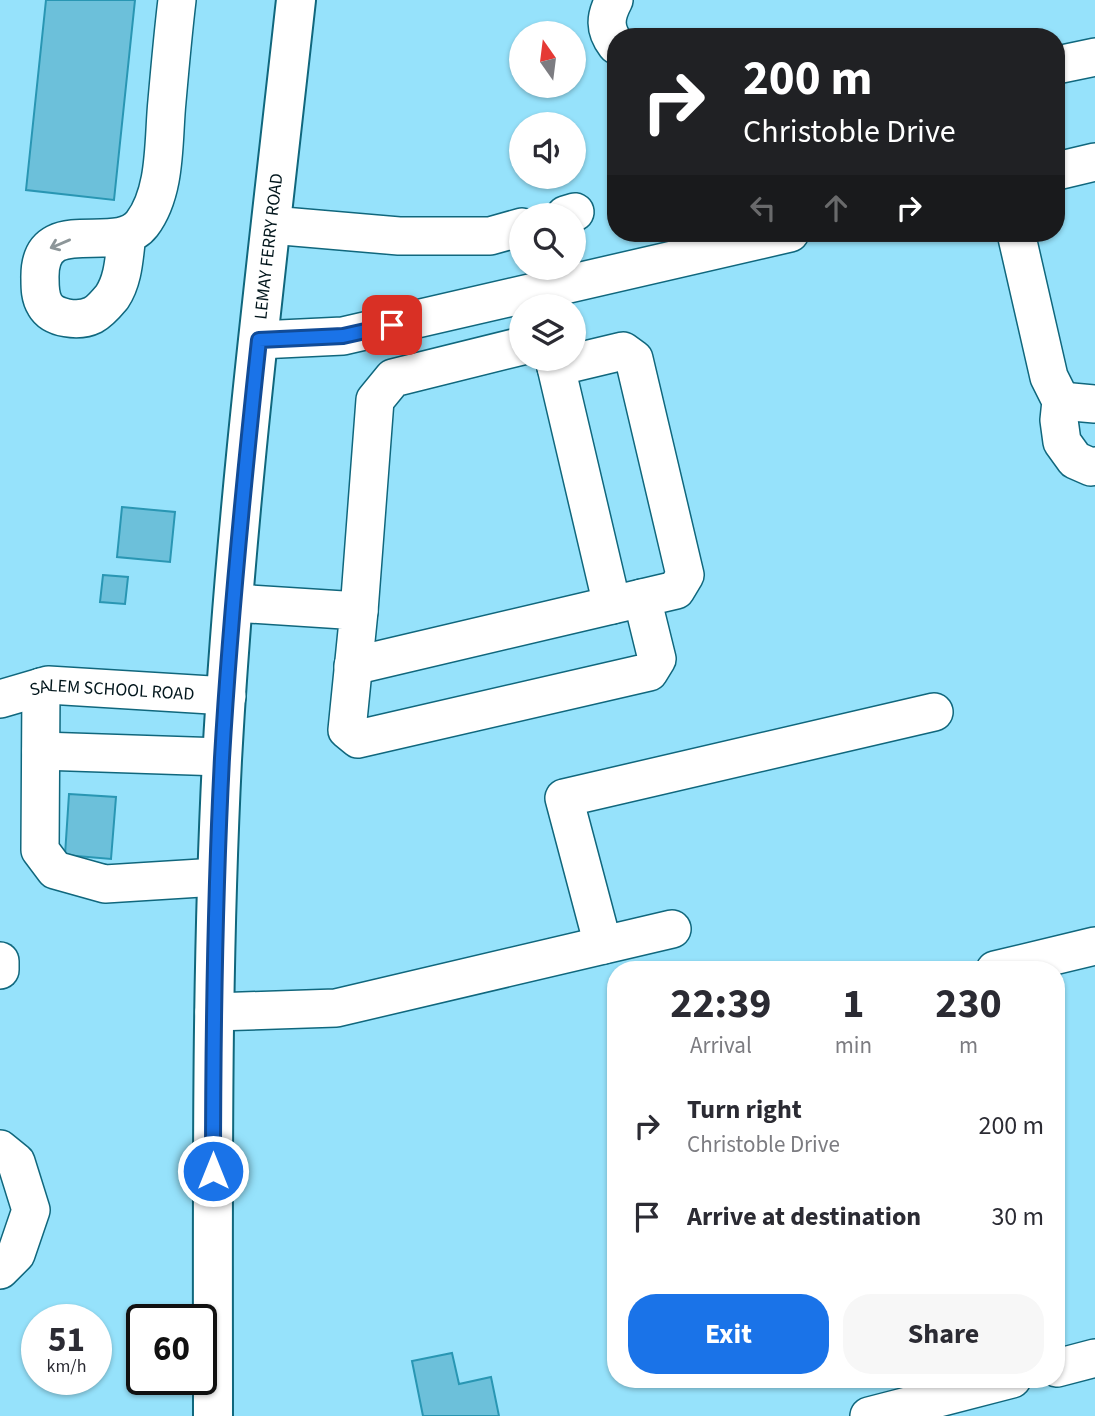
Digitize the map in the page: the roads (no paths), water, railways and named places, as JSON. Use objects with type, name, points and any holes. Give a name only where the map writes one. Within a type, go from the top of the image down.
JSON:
[{"type":"main road","name":"LEMAY FERRY ROAD","points":[[212,1416],[214,1012],[222,757],[259,340],[296,0]]},
{"type":"street","points":[[127,235],[139,227],[147,216],[159,184],[177,0]]},
{"type":"street","points":[[607,28],[606,15],[614,0]]},
{"type":"street","points":[[1065,63],[1095,57]]},
{"type":"street","points":[[1065,169],[1095,162]]},
{"type":"street","points":[[271,225],[398,236],[490,236],[509,231]]},
{"type":"street","points":[[559,294],[756,242]]},
{"type":"street","points":[[1018,242],[1049,377],[1078,402],[1059,421],[1062,442],[1074,460],[1095,466]]},
{"type":"street","points":[[259,340],[343,336],[509,305]]},
{"type":"street","points":[[509,349],[393,379],[376,400],[347,730],[358,739],[649,672],[657,659],[627,601],[557,371]]},
{"type":"street","points":[[353,666],[676,590],[685,575],[634,359],[623,351],[586,358]]},
{"type":"street","points":[[234,603],[359,611]]},
{"type":"street","name":"SALEM SCHOOL ROAD","points":[[0,699],[48,685],[227,696]]},
{"type":"street","points":[[41,687],[40,850],[55,870],[105,884],[217,877]]},
{"type":"street","points":[[603,945],[564,798],[934,712]]},
{"type":"street","points":[[41,751],[222,757]]},
{"type":"street","points":[[214,1012],[336,1008],[672,929]]},
{"type":"street","points":[[1032,961],[1095,946]]},
{"type":"street","points":[[0,961],[0,970]]},
{"type":"street","points":[[0,1149],[16,1162],[31,1210],[16,1254],[0,1270]]},
{"type":"street","points":[[1065,1365],[1095,1358]]},
{"type":"street","points":[[869,1416],[978,1388]]}]
